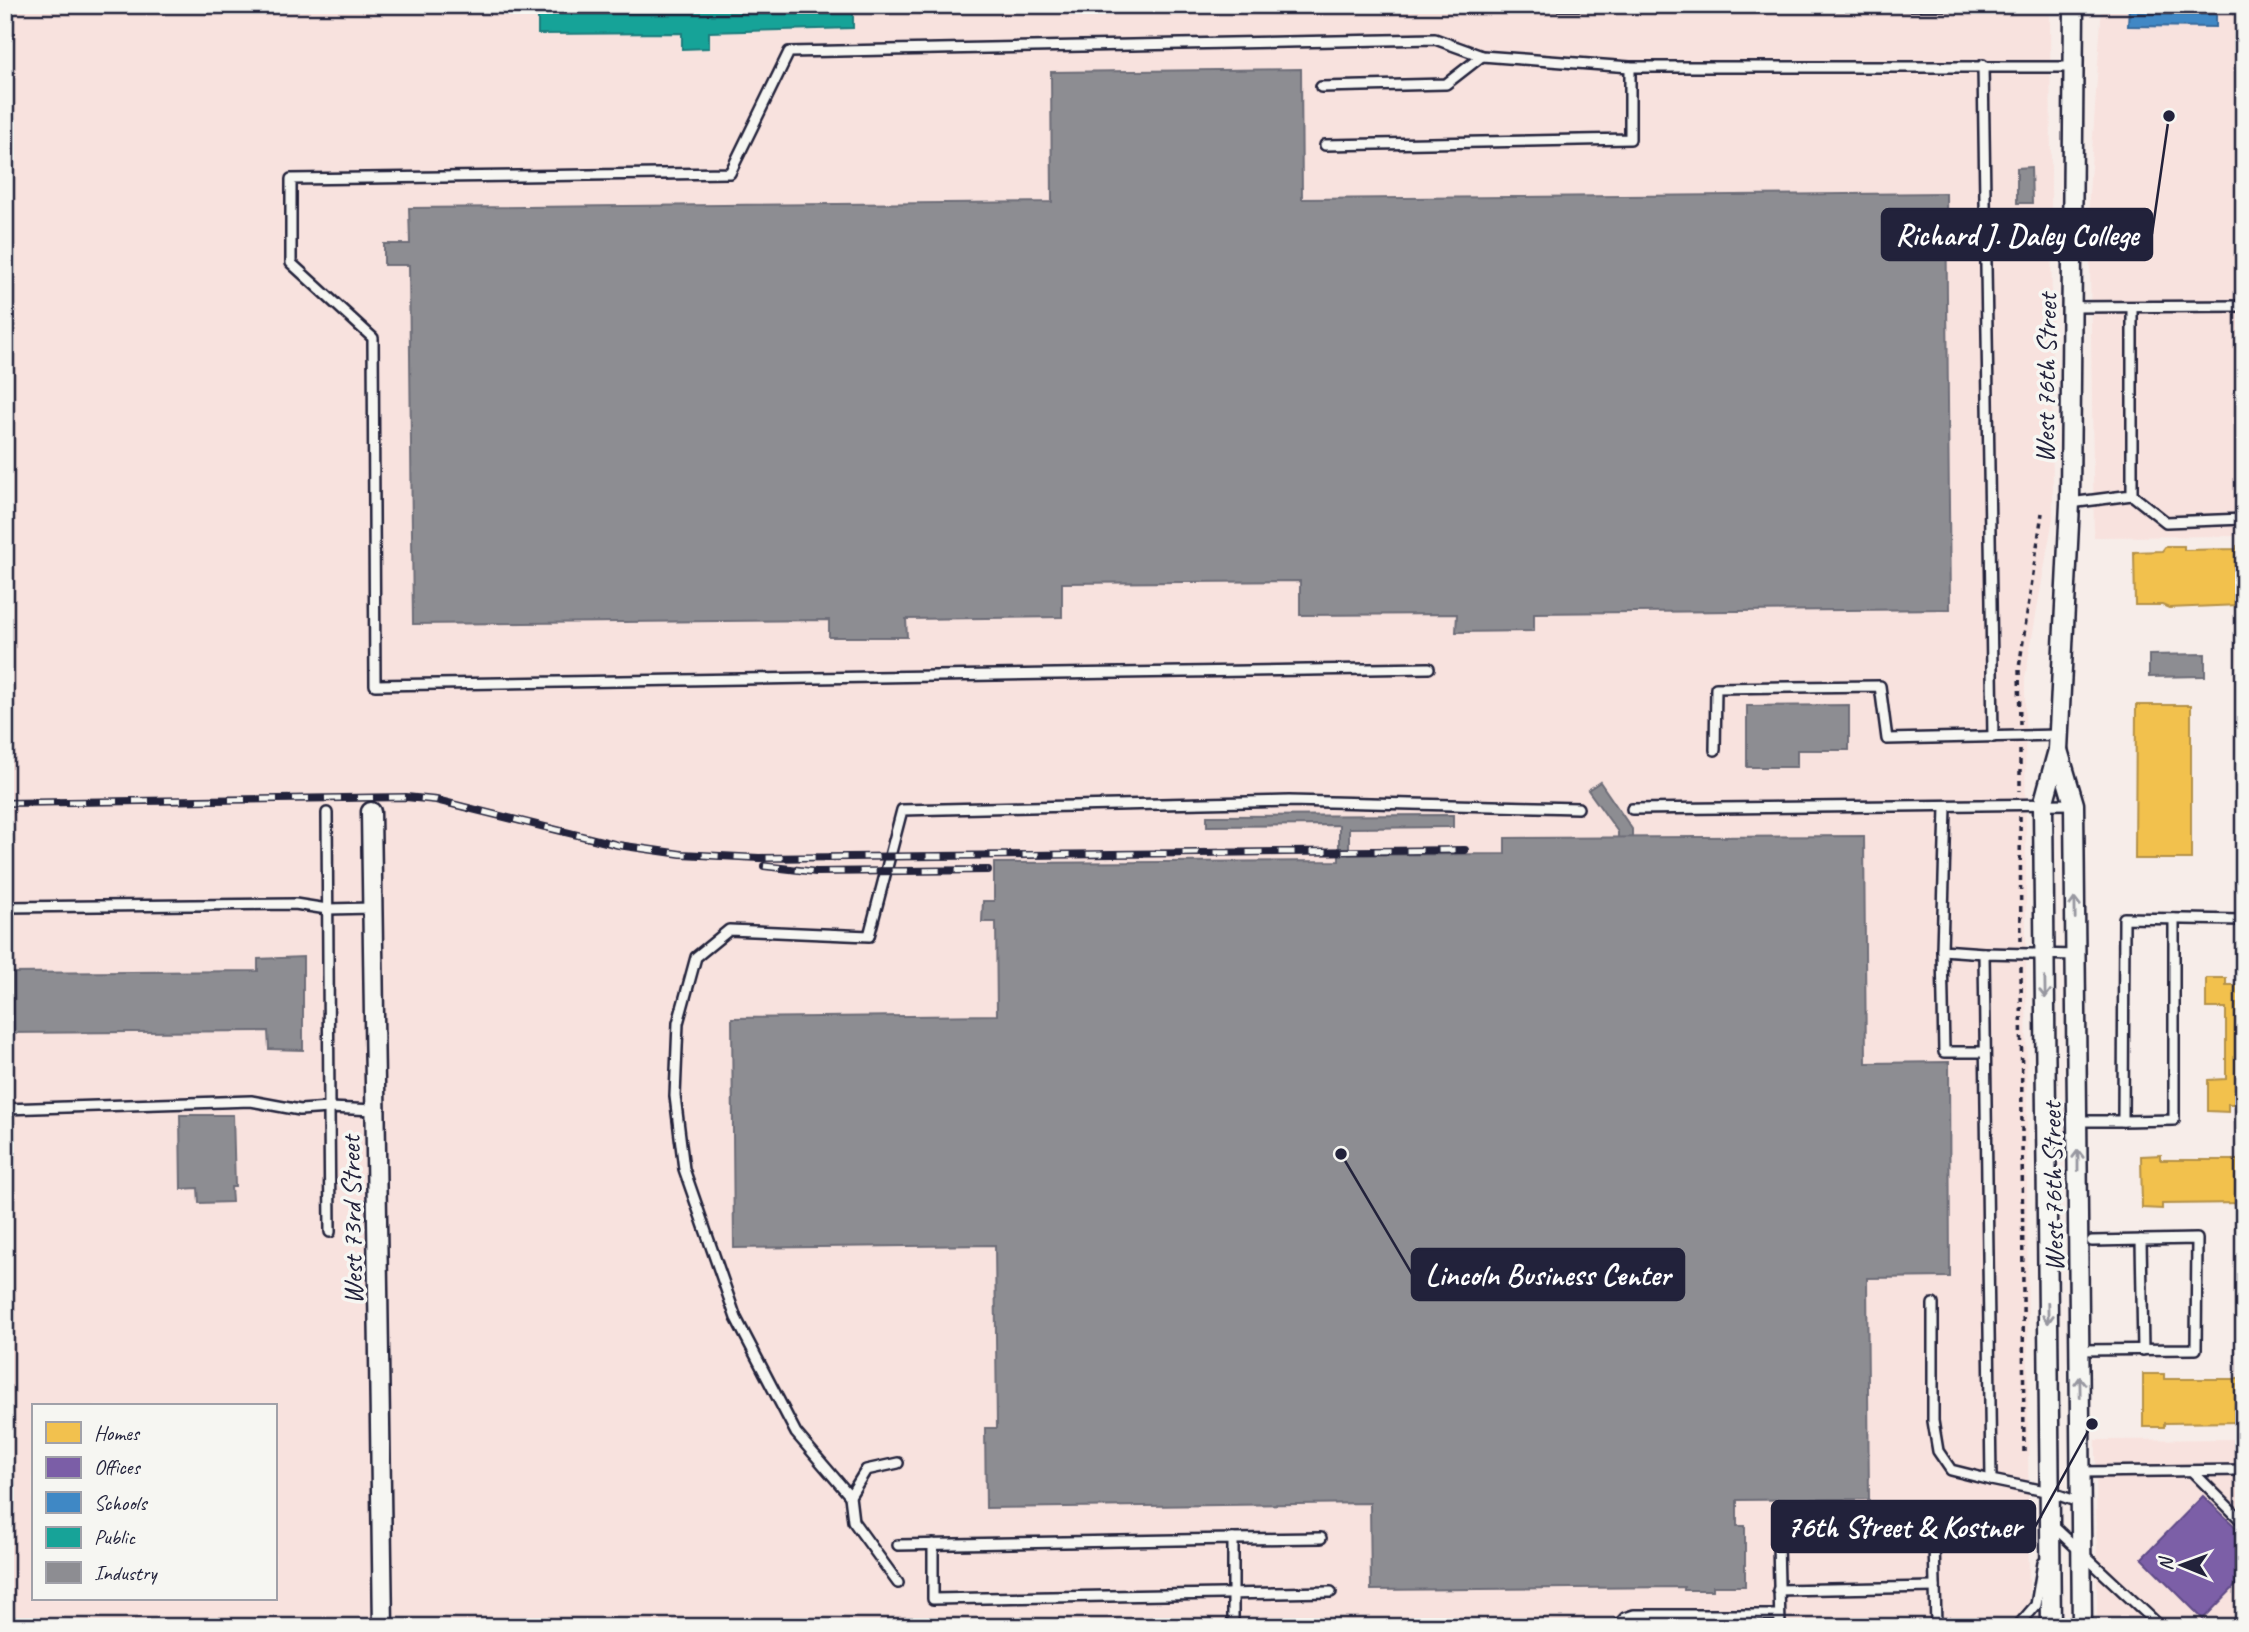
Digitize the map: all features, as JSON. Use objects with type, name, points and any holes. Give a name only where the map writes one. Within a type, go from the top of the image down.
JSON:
[{"type":"street","name":"West 76th Street","points":[[2051,1627],[2043,805],[2058,743],[2070,503],[2076,6]]},
{"type":"street","name":"West 76th Street","points":[[2058,743],[2074,804],[2082,1627]]},
{"type":"street","name":"West 73rd Street","points":[[372,813],[383,1627]]},
{"type":"lane","points":[[1543,5],[2036,5]]},
{"type":"lane","points":[[2048,5],[2076,6]]},
{"type":"lane","points":[[1429,668],[375,685],[373,338],[291,263],[292,179],[730,173],[789,52],[1435,39],[1482,56],[1630,67],[2075,67]]},
{"type":"lane","points":[[1321,87],[1446,84],[1482,56]]},
{"type":"lane","points":[[1983,65],[1993,737]]},
{"type":"lane","points":[[1325,145],[1630,139],[1630,67]]},
{"type":"lane","points":[[2072,307],[2244,306]]},
{"type":"lane","points":[[2132,307],[2132,495]]},
{"type":"lane","points":[[2070,503],[2132,495],[2166,522],[2244,519]]},
{"type":"lane","points":[[1715,750],[1716,688],[1881,686],[1887,739],[2020,736],[2058,743]]},
{"type":"lane","points":[[898,1583],[853,1521],[850,1496],[796,1433],[736,1318],[684,1169],[675,1096],[678,1023],[696,957],[729,930],[869,936],[902,810],[1289,801],[1578,808]]},
{"type":"lane","points":[[1632,808],[2074,804]]},
{"type":"lane","points":[[1946,807],[1942,950],[1944,1052],[1985,1052]]},
{"type":"lane","points":[[327,813],[330,1232]]},
{"type":"lane","points":[[5,907],[295,904],[327,909],[373,908]]},
{"type":"lane","points":[[2123,1121],[2124,918],[2244,920]]},
{"type":"lane","points":[[2077,1121],[2174,1120],[2174,919]]},
{"type":"lane","points":[[1942,950],[2076,955]]},
{"type":"lane","points":[[1984,953],[1991,1480]]},
{"type":"lane","points":[[5,1109],[251,1101],[300,1110],[376,1110]]},
{"type":"lane","points":[[2079,1350],[2196,1349],[2197,1239],[2092,1241]]},
{"type":"lane","points":[[2141,1240],[2143,1350]]},
{"type":"lane","points":[[1933,1304],[1933,1421],[1938,1451],[1951,1470],[2050,1492],[2081,1503]]},
{"type":"lane","points":[[850,1496],[866,1470],[898,1463]]},
{"type":"lane","points":[[2081,1472],[2244,1470]]},
{"type":"lane","points":[[2192,1471],[2244,1523]]},
{"type":"lane","points":[[2050,1524],[2161,1627]]},
{"type":"lane","points":[[2017,1627],[2036,1605],[2050,1524]]},
{"type":"lane","points":[[1780,1627],[1778,1542],[1786,1536],[1929,1533],[1934,1541],[1936,1627]]},
{"type":"lane","points":[[898,1545],[1321,1538]]},
{"type":"lane","points":[[1233,1539],[1233,1627]]},
{"type":"lane","points":[[933,1544],[933,1599],[1331,1592]]},
{"type":"lane","points":[[1778,1590],[1935,1587]]},
{"type":"lane","points":[[1616,1627],[1625,1618],[1634,1615],[1779,1615]]},
{"type":"path","points":[[2024,1455],[2019,668],[2042,513]]},
{"type":"shaded area","points":[[5,5],[2050,5],[2053,518],[2025,678],[2029,1627],[5,1627]]},
{"type":"shaded area","points":[[2102,5],[2244,5],[2244,536],[2094,537],[2089,195]]},
{"type":"shaded area","points":[[2244,1439],[2244,1627],[2097,1627],[2096,1440]]},
{"type":"building: Homes","points":[[2166,546],[2184,546],[2184,550],[2237,549],[2237,546],[2244,546],[2244,608],[2239,608],[2239,605],[2169,608],[2162,605],[2135,605],[2134,552],[2162,551]]},
{"type":"building: Homes","points":[[2136,705],[2191,705],[2191,859],[2135,859]]},
{"type":"building: Homes","points":[[2206,978],[2226,978],[2226,985],[2244,985],[2244,1104],[2228,1104],[2228,1112],[2208,1111],[2208,1080],[2226,1079],[2226,1008],[2206,1008]]},
{"type":"building: Homes","points":[[2161,1155],[2161,1160],[2244,1160],[2244,1203],[2162,1204],[2162,1209],[2142,1208],[2141,1156]]},
{"type":"building: Homes","points":[[2143,1374],[2164,1374],[2164,1379],[2244,1379],[2244,1422],[2164,1423],[2164,1427],[2143,1427]]},
{"type":"building: Offices","points":[[2203,1496],[2244,1535],[2244,1577],[2203,1619],[2142,1558]]},
{"type":"building: Schools","points":[[2129,5],[2216,5],[2216,27],[2128,26]]},
{"type":"building: Public","points":[[538,5],[853,5],[853,28],[709,32],[709,48],[682,49],[682,33],[538,34]]},
{"type":"building: Industry","points":[[1301,69],[1302,199],[1946,193],[1950,609],[1534,613],[1534,631],[1456,632],[1457,614],[1300,615],[1300,581],[1062,583],[1062,617],[906,619],[907,637],[829,637],[829,620],[413,624],[409,265],[384,265],[384,244],[410,244],[409,208],[1052,202],[1051,72]]},
{"type":"building: Industry","points":[[2031,167],[2032,203],[2017,203],[2017,168]]},
{"type":"building: Industry","points":[[2205,654],[2205,676],[2149,677],[2149,655]]},
{"type":"building: Industry","points":[[2240,658],[2244,658],[2244,759],[2241,759]]},
{"type":"building: Industry","points":[[1849,705],[1849,750],[1797,750],[1797,767],[1747,767],[1747,706]]},
{"type":"building: Industry","points":[[1600,782],[1632,829],[1632,838],[1618,838],[1618,832],[1588,790]]},
{"type":"building: Industry","points":[[1453,815],[1453,827],[1349,828],[1349,855],[1505,854],[1505,838],[1864,836],[1866,1063],[1949,1062],[1950,1277],[1867,1278],[1869,1499],[1737,1500],[1737,1526],[1745,1526],[1745,1586],[1713,1586],[1713,1590],[1684,1590],[1684,1587],[1371,1590],[1370,1503],[986,1508],[985,1428],[997,1428],[995,1245],[734,1248],[732,1018],[997,1015],[996,922],[982,922],[983,901],[994,901],[994,863],[1339,861],[1339,825],[1207,826],[1207,816]]},
{"type":"building: Industry","points":[[303,957],[303,1050],[269,1049],[268,1031],[5,1033],[5,973],[258,971],[258,959]]},
{"type":"building: Industry","points":[[180,1115],[233,1115],[235,1187],[231,1187],[232,1202],[199,1203],[198,1188],[181,1189]]},
{"type":"railway","points":[[5,803],[406,797],[436,800],[618,845],[681,854],[759,858],[1465,850]]},
{"type":"railway","points":[[764,866],[816,872],[988,870]]},
{"type":"place","name":"Richard J. Daley College","points":[[2169,116]]},
{"type":"place","name":"Lincoln Business Center","points":[[1341,1154]]},
{"type":"place","name":"76th Street & Kostner","points":[[2092,1424]]}]
